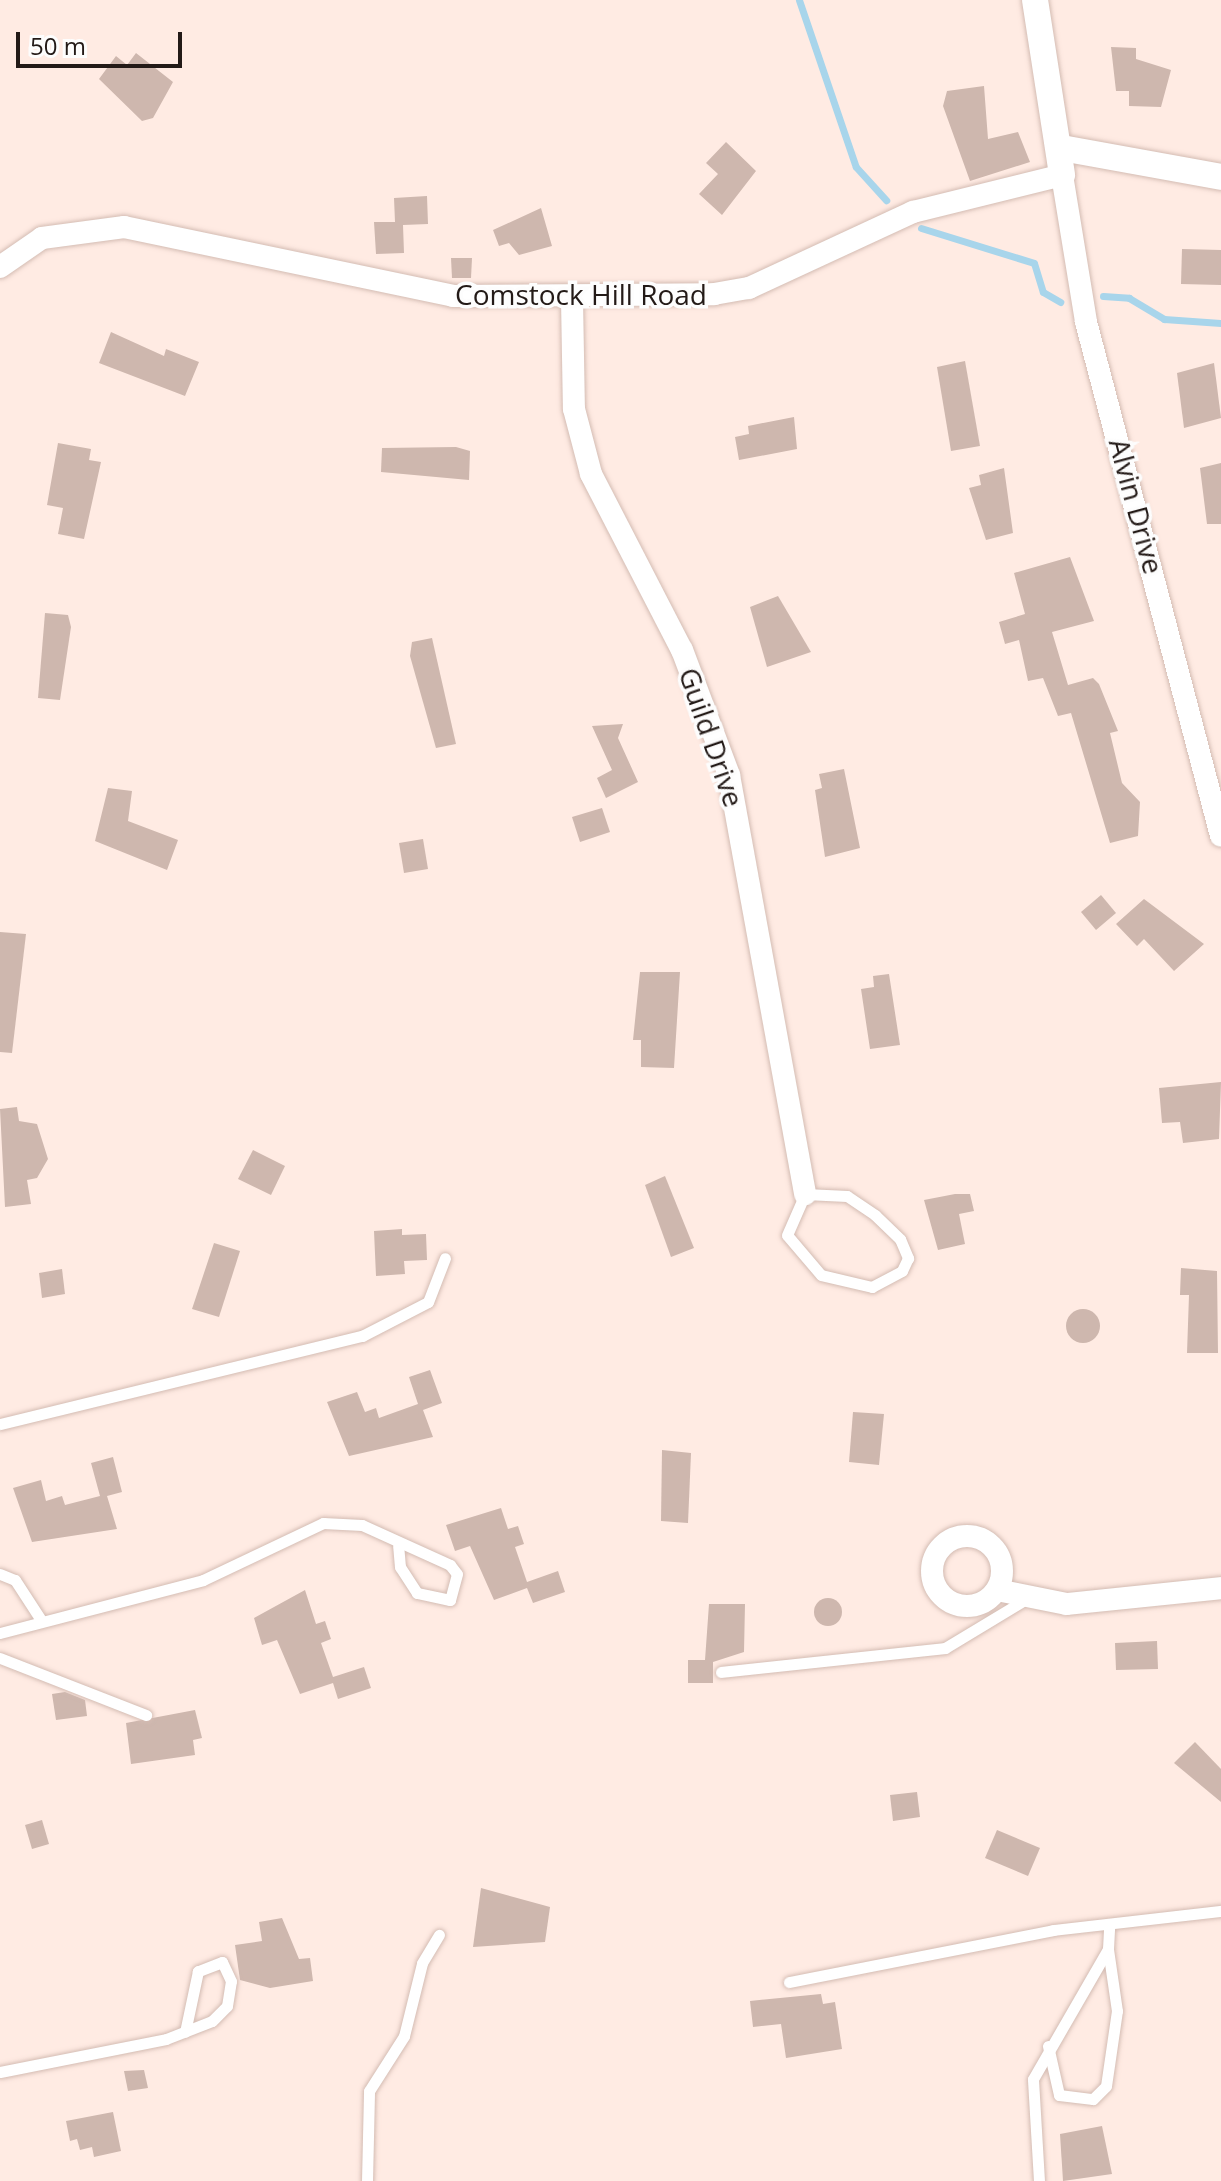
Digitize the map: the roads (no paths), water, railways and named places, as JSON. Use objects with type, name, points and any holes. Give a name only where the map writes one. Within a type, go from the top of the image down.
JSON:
[{"type":"street","points":[[1035,0],[1062,148],[1062,175]]},
{"type":"street","points":[[1062,148],[1221,177]]},
{"type":"street","name":"Comstock Hill Road","points":[[0,267],[42,238],[124,227],[198,238],[389,287],[572,299],[734,292],[902,216],[1062,175]]},
{"type":"street","name":"Alvin Drive","points":[[1062,175],[1086,322],[1221,836]]},
{"type":"street","name":"Guild Drive","points":[[572,299],[583,450],[682,650],[729,775],[805,1194]]},
{"type":"street","points":[[997,1590],[1087,1604],[1221,1588]]},
{"type":"lane","points":[[805,1194],[847,1196],[875,1215],[900,1239],[908,1258],[902,1271],[872,1287],[821,1275],[787,1235],[805,1194]]},
{"type":"lane","points":[[0,1424],[385,1328],[428,1302],[445,1258]]},
{"type":"lane","points":[[0,1633],[203,1580],[323,1523],[362,1525],[398,1546],[450,1565],[457,1574],[450,1600],[434,1602],[417,1593],[400,1567],[398,1546]]},
{"type":"lane","points":[[0,1574],[15,1580],[41,1620]]},
{"type":"lane","points":[[721,1672],[945,1648],[1029,1597]]},
{"type":"lane","points":[[0,1658],[146,1715]]},
{"type":"lane","points":[[789,1982],[1053,1930],[1109,1927],[1221,1911]]},
{"type":"lane","points":[[1048,2045],[1059,2095],[1093,2099],[1106,2086],[1117,2011],[1108,1949],[1109,1927]]},
{"type":"lane","points":[[367,2181],[369,2091],[408,2027],[422,1963],[439,1935]]},
{"type":"lane","points":[[1039,2181],[1029,2110],[1048,2045],[1108,1949]]},
{"type":"lane","points":[[0,2072],[185,2032],[227,2006],[231,1981],[222,1962],[198,1971],[185,2032]]},
{"type":"waterway","points":[[799,0],[856,167],[886,200]]},
{"type":"waterway","points":[[921,228],[1034,263],[1043,292],[1060,302]]},
{"type":"waterway","points":[[1103,296],[1129,298],[1164,319],[1221,323]]}]
